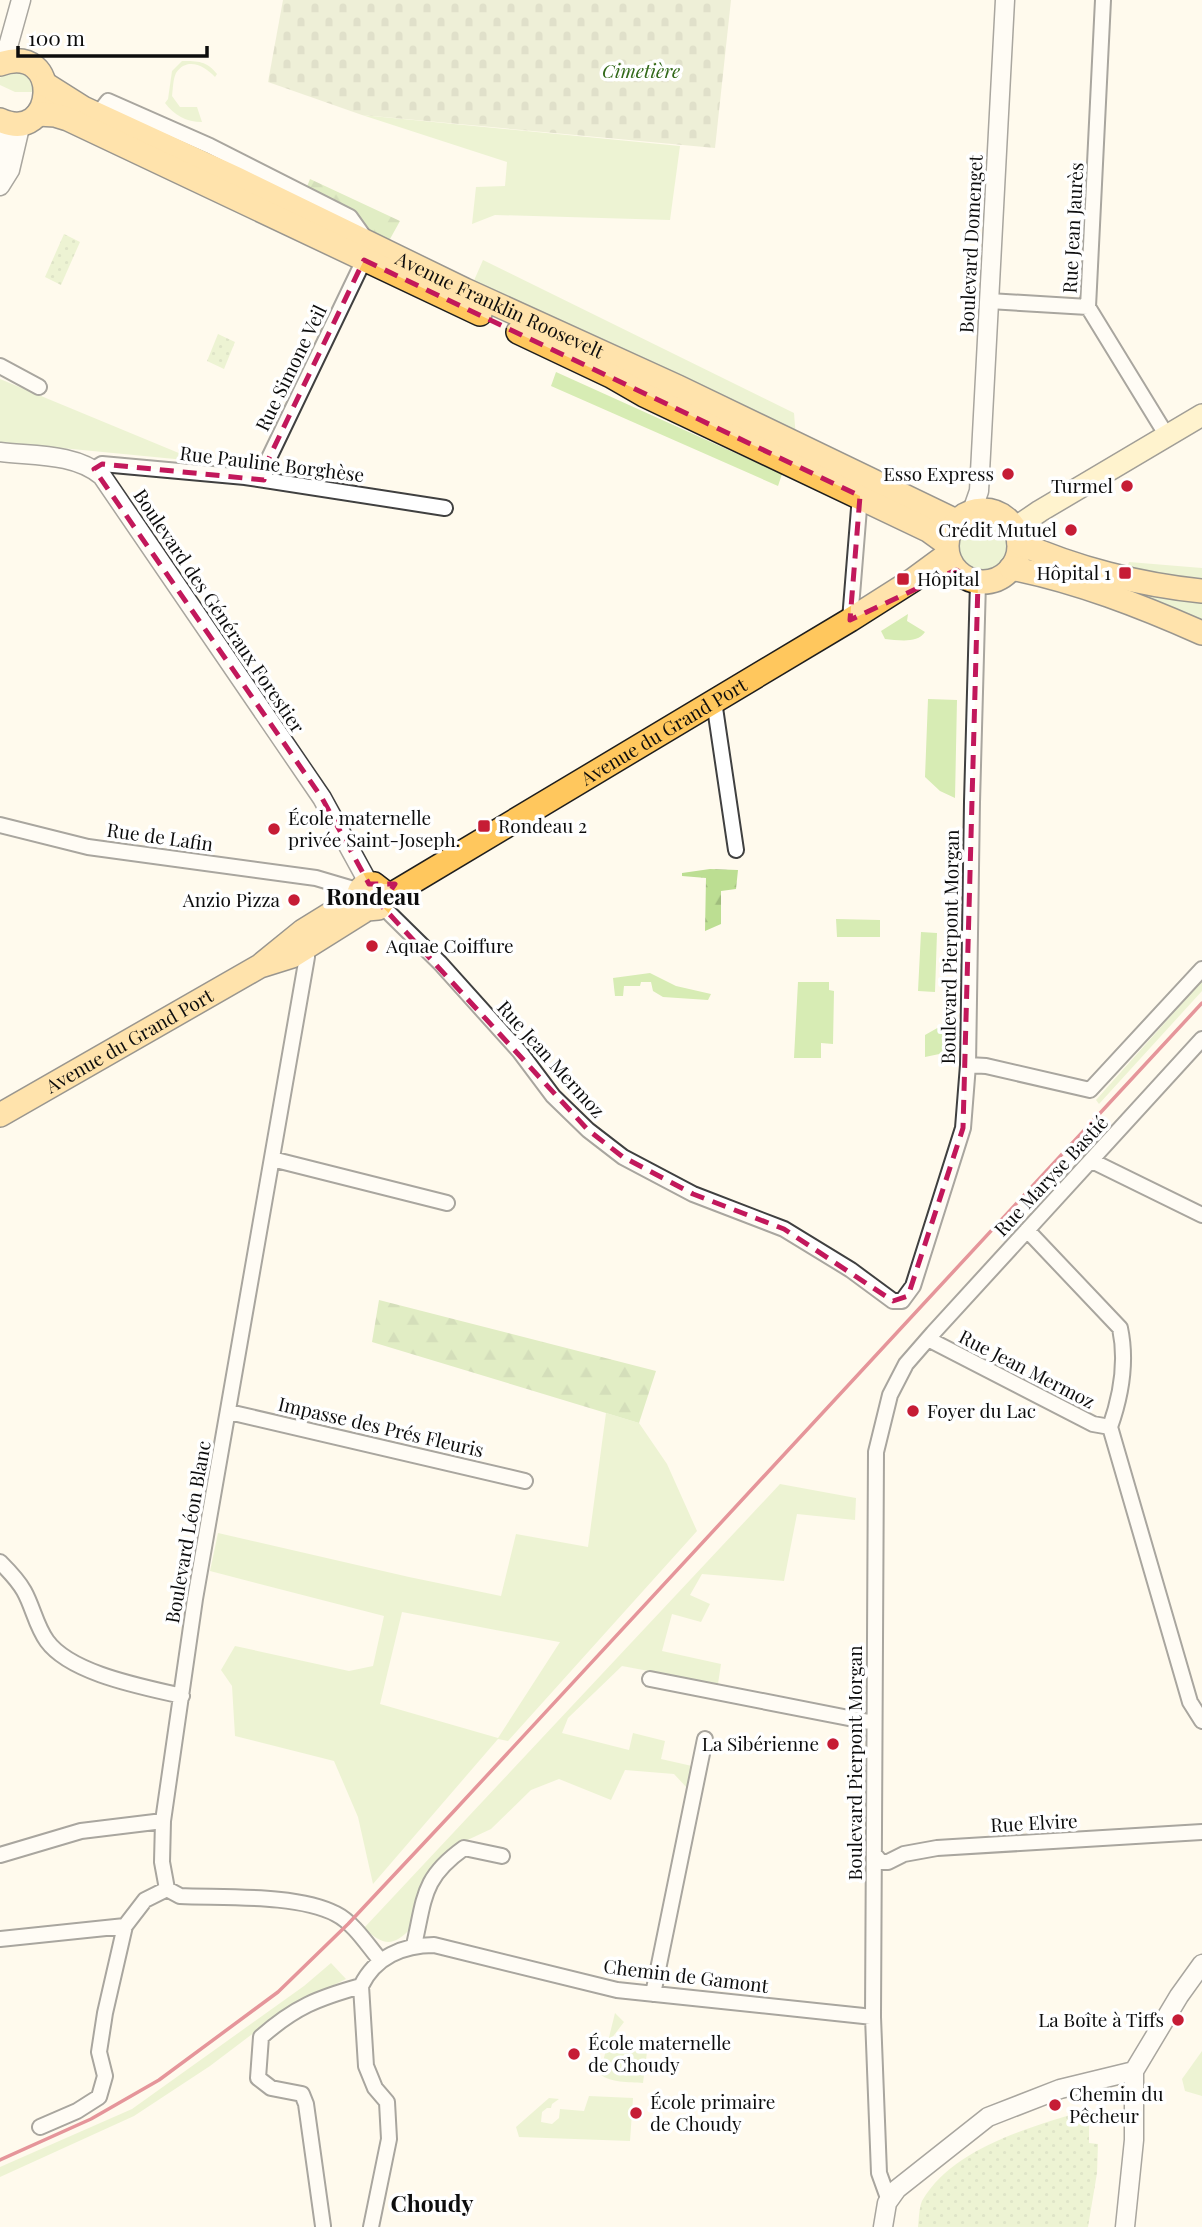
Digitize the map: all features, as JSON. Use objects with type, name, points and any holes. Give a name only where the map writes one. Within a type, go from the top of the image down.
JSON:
[{"type":"main road","points":[[0,64],[10,61],[29,64]]},
{"type":"main road","name":"Avenue Franklin Roosevelt","points":[[29,64],[55,93],[363,259],[465,290],[678,387],[982,534]]},
{"type":"main road","points":[[16,120],[44,104],[46,85]]},
{"type":"main road","name":"Avenue Franklin Roosevelt","points":[[16,120],[55,115],[68,119],[611,376],[644,395],[928,530],[982,534]]},
{"type":"main road","points":[[611,376],[764,445],[924,522],[982,534],[1143,583],[1202,591]]},
{"type":"main road","name":"Avenue du Grand Port","points":[[0,1115],[260,966],[370,895],[477,842],[850,620],[982,534],[1055,501],[1202,415]]},
{"type":"main road","points":[[982,534],[1042,559],[1144,588],[1202,597]]},
{"type":"main road","points":[[982,534],[994,580],[978,582],[964,577],[982,534]]},
{"type":"main road","points":[[982,534],[1039,574],[1202,632]]},
{"type":"street","name":"Boulevard Domenget","points":[[982,534],[989,301],[1005,0]]},
{"type":"street","name":"Rue Jean Jaurès","points":[[1103,0],[1088,307],[1167,436]]},
{"type":"street","points":[[20,3],[22,43],[29,64]]},
{"type":"street","points":[[0,64],[20,3]]},
{"type":"street","points":[[1,183],[6,138],[16,120]]},
{"type":"street","name":"Rue Simone Veil","points":[[264,480],[268,460],[363,259]]},
{"type":"street","points":[[989,301],[1088,307]]},
{"type":"street","points":[[0,366],[39,387]]},
{"type":"street","points":[[0,452],[66,459],[94,469]]},
{"type":"street","name":"Rue Pauline Borghèse","points":[[94,469],[102,464],[264,480],[445,508]]},
{"type":"street","name":"Boulevard des Généraux Forestier","points":[[94,469],[110,487],[322,798],[356,861],[370,895]]},
{"type":"street","points":[[850,620],[860,496]]},
{"type":"street","name":"Boulevard Pierpont Morgan","points":[[902,1301],[913,1286],[963,1128],[968,1065],[978,582]]},
{"type":"street","points":[[714,701],[736,850]]},
{"type":"street","name":"Rue de Lafin","points":[[0,825],[88,846],[316,878],[370,895]]},
{"type":"street","name":"Rue Jean Mermoz","points":[[370,895],[468,994],[520,1052],[553,1096],[588,1130],[623,1157],[693,1195],[784,1229],[851,1270],[893,1301],[902,1301]]},
{"type":"street","name":"Boulevard Léon Blanc","points":[[167,1889],[162,1862],[163,1821],[195,1599],[307,957],[303,940]]},
{"type":"street","points":[[968,1065],[986,1066],[1090,1090],[1202,969]]},
{"type":"street","name":"Rue Maryse Bastié","points":[[928,1339],[1202,1039]]},
{"type":"street","points":[[272,1159],[447,1203]]},
{"type":"street","points":[[1092,1161],[1202,1216]]},
{"type":"street","points":[[1027,1230],[1120,1328],[1123,1341],[1121,1396],[1110,1427],[1190,1702],[1202,1721]]},
{"type":"street","name":"Boulevard Pierpont Morgan","points":[[891,2196],[879,2173],[873,2017],[876,1452],[890,1395],[906,1364],[928,1339]]},
{"type":"street","name":"Rue Jean Mermoz","points":[[928,1339],[1093,1424],[1110,1427]]},
{"type":"street","name":"Impasse des Prés Fleuris","points":[[229,1412],[525,1481]]},
{"type":"street","points":[[0,1562],[16,1578],[46,1640],[55,1650],[102,1674],[182,1696]]},
{"type":"street","points":[[650,1679],[874,1723]]},
{"type":"street","points":[[653,1994],[705,1740]]},
{"type":"street","points":[[0,1855],[82,1831],[163,1821]]},
{"type":"street","name":"Rue Elvire","points":[[875,1855],[881,1862],[888,1863],[904,1854],[937,1848],[1202,1832]]},
{"type":"street","points":[[370,2227],[389,2139],[387,2102],[375,2088],[366,2066],[361,1986],[366,1975],[381,1961],[414,1945],[428,1884],[443,1863],[464,1848],[502,1856]]},
{"type":"street","points":[[40,2127],[78,2111],[99,2097],[105,2076],[99,2052],[104,2013],[125,1926],[145,1900],[167,1889],[180,1896],[293,1902],[321,1908],[338,1915],[381,1961]]},
{"type":"street","points":[[0,1938],[125,1926]]},
{"type":"street","name":"Chemin de Gamont","points":[[414,1945],[434,1945],[617,1990],[873,2017]]},
{"type":"street","points":[[1125,2227],[1133,2169],[1134,2071],[1202,1964]]},
{"type":"street","points":[[323,2227],[306,2104],[302,2094],[271,2088],[258,2078],[261,2036],[285,2016],[312,2001],[361,1986]]},
{"type":"street","points":[[883,2227],[891,2196],[988,2118],[1060,2089],[1134,2071]]},
{"type":"highlighted area","points":[[364,260],[860,496],[850,620],[956,570],[978,582],[963,1128],[908,1296],[893,1301],[784,1229],[693,1194],[623,1157],[588,1130],[381,905],[395,884],[369,884],[322,798],[94,469],[102,464],[264,480],[268,460]]},
{"type":"green space","name":"Cimetière","points":[[283,0],[731,0],[715,148],[362,115],[268,82]]},
{"type":"green space","points":[[182,61],[202,63],[210,66],[217,74],[215,77],[201,66],[191,64],[180,68],[175,75],[172,96],[180,107],[197,107],[202,122],[181,117],[165,103],[172,71]]},
{"type":"green space","points":[[19,71],[31,79],[37,92],[15,92],[0,85],[0,78],[7,72]]},
{"type":"green space","points":[[362,115],[680,146],[670,220],[495,215],[472,224],[476,187],[505,186],[507,162]]},
{"type":"green space","points":[[310,179],[400,221],[390,239],[376,238],[306,189]]},
{"type":"green space","points":[[64,234],[80,242],[61,285],[45,277]]},
{"type":"green space","points":[[483,260],[794,413],[796,438],[472,285]]},
{"type":"green space","points":[[218,334],[235,342],[224,369],[207,361]]},
{"type":"green space","points":[[556,372],[782,474],[778,486],[551,386]]},
{"type":"green space","points":[[0,379],[186,456],[185,460],[0,442]]},
{"type":"green space","points":[[982,520],[1001,527],[1008,546],[1001,565],[982,572],[963,565],[956,546],[963,527]]},
{"type":"green space","points":[[1129,562],[1202,568],[1202,578],[1126,570]]},
{"type":"green space","points":[[1105,585],[1162,598],[1202,603],[1202,626]]},
{"type":"green space","points":[[908,614],[907,621],[925,632],[922,636],[907,640],[885,639],[881,631]]},
{"type":"green space","points":[[928,699],[957,700],[955,798],[940,791],[925,777]]},
{"type":"green space","points":[[710,869],[738,870],[736,889],[721,891],[721,924],[705,931],[706,878],[682,876],[682,873]]},
{"type":"green space","points":[[836,919],[880,920],[880,937],[837,937]]},
{"type":"green space","points":[[921,932],[937,933],[935,992],[918,991]]},
{"type":"green space","points":[[650,973],[676,986],[711,994],[708,1000],[663,997],[653,991],[651,982],[641,982],[640,986],[624,986],[623,996],[615,996],[613,978]]},
{"type":"green space","points":[[1202,981],[1202,991],[1099,1104],[1096,1100]]},
{"type":"green space","points":[[798,982],[829,982],[829,990],[834,991],[833,1044],[821,1043],[821,1058],[794,1058]]},
{"type":"green space","points":[[955,1018],[955,1047],[944,1053],[925,1057],[925,1035]]},
{"type":"green space","points":[[379,1300],[656,1371],[639,1423],[372,1342]]},
{"type":"green space","points":[[606,1413],[639,1423],[667,1464],[697,1531],[508,1741],[498,1739],[373,1884],[358,1817],[334,1761],[235,1736],[232,1686],[221,1670],[235,1646],[349,1671],[373,1666],[384,1616],[210,1571],[218,1533],[501,1596],[516,1534],[588,1547]],"holes":[[[402,1612],[560,1642],[498,1738],[380,1704]]]},
{"type":"green space","points":[[780,1484],[856,1498],[855,1520],[797,1514],[784,1581],[702,1574],[690,1595],[710,1604],[701,1622],[672,1614],[662,1651],[721,1664],[718,1684],[622,1666],[568,1718],[562,1733],[629,1750],[633,1733],[665,1741],[661,1759],[692,1766],[688,1789],[674,1774],[625,1770],[611,1800],[559,1779],[531,1790],[491,1829],[459,1844],[411,1928],[399,1939],[382,1941],[364,1928]]},
{"type":"green space","points":[[331,1963],[346,1979],[284,2010],[210,2066],[134,2116],[0,2177],[0,2167],[132,2109],[304,1986]]},
{"type":"green space","points":[[615,2013],[624,2022],[608,2043],[618,2050],[647,2052],[643,2083],[614,2081],[600,2074]]},
{"type":"green space","points":[[1202,2051],[1202,2096],[1185,2091],[1182,2079]]},
{"type":"green space","points":[[589,2096],[633,2098],[630,2141],[519,2137],[516,2127],[549,2098],[559,2099],[551,2108],[542,2112],[541,2122],[552,2124],[559,2118],[560,2109],[584,2111]]},
{"type":"green space","points":[[1089,2109],[1089,2143],[1098,2144],[1097,2173],[1088,2227],[918,2227],[922,2201],[936,2182],[974,2152],[1044,2123]]},
{"type":"railway","points":[[0,2160],[91,2119],[159,2080],[278,1992],[348,1924],[455,1810],[1202,1003]]},
{"type":"place","name":"Esso Express","points":[[1008,474]]},
{"type":"place","name":"Turmel","points":[[1127,486]]},
{"type":"place","name":"Crédit Mutuel","points":[[1071,530]]},
{"type":"place","name":"Hôpital 1","points":[[1125,573]]},
{"type":"place","name":"Hôpital","points":[[903,579]]},
{"type":"place","name":"Rondeau 2","points":[[484,826]]},
{"type":"place","name":"École maternelle privée Saint-Joseph.","points":[[274,829]]},
{"type":"place","name":"Anzio Pizza","points":[[294,900]]},
{"type":"place","name":"Aquae Coiffure","points":[[372,946]]},
{"type":"place","name":"Foyer du Lac","points":[[913,1411]]},
{"type":"place","name":"La Sibérienne","points":[[833,1744]]},
{"type":"place","name":"La Boîte à Tiffs","points":[[1178,2020]]},
{"type":"place","name":"École maternelle de Choudy","points":[[574,2054]]},
{"type":"place","name":"Chemin du Pêcheur","points":[[1055,2105]]},
{"type":"place","name":"École primaire de Choudy","points":[[636,2113]]},
{"type":"district","name":"Rondeau","points":[[373,897]]},
{"type":"district","name":"Choudy","points":[[432,2204]]}]
